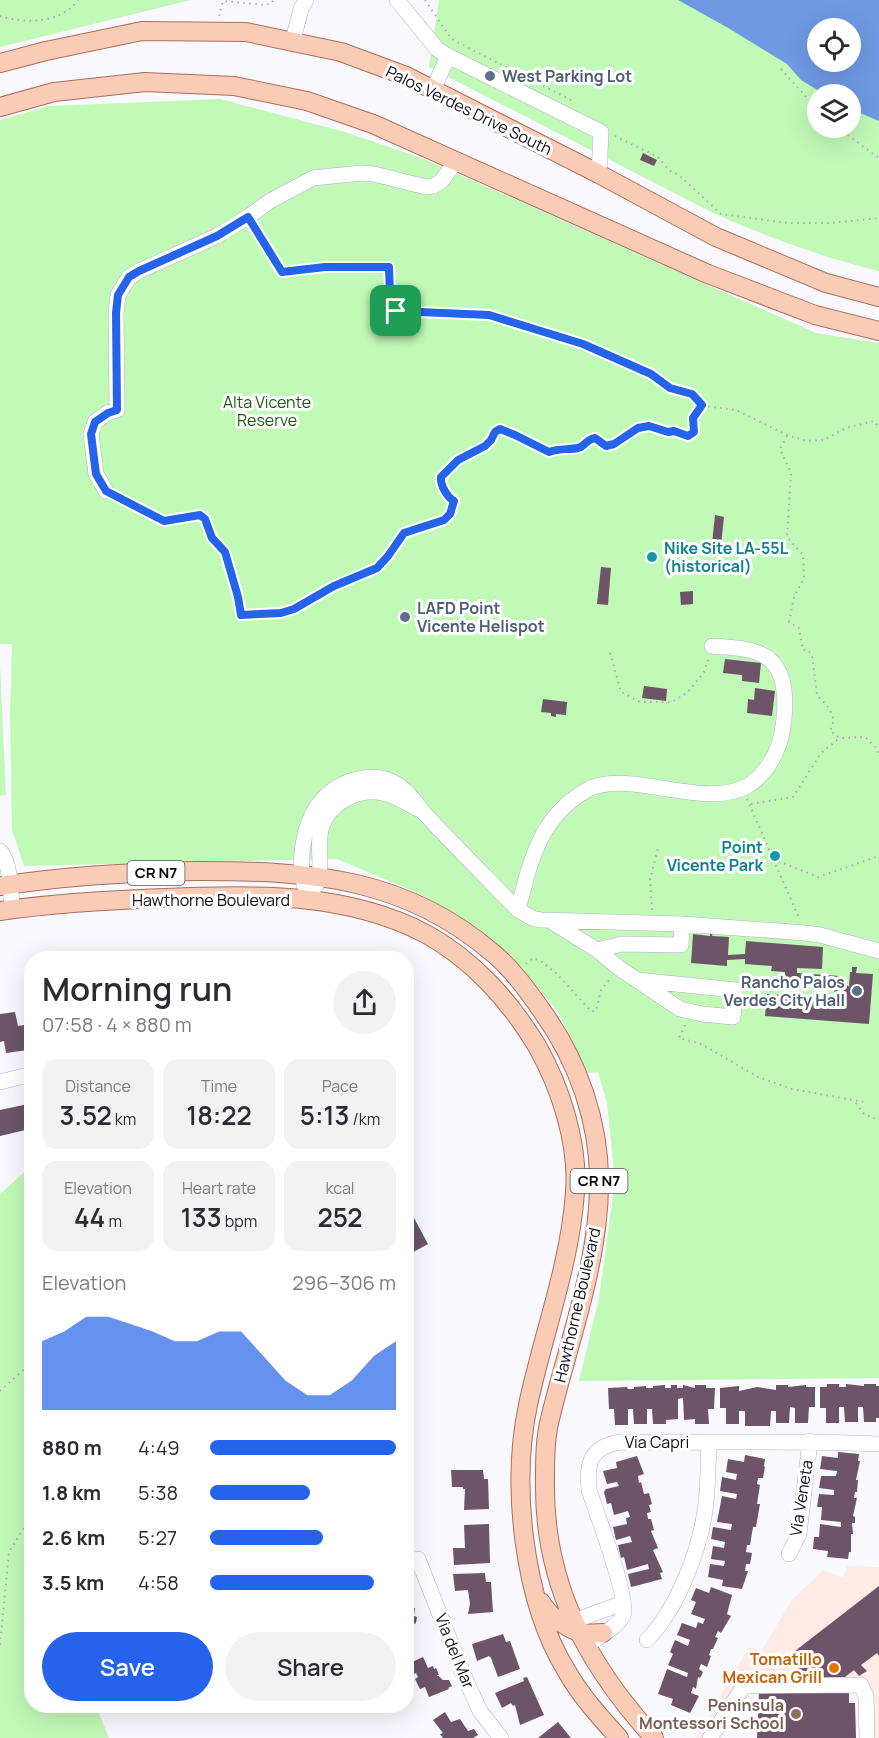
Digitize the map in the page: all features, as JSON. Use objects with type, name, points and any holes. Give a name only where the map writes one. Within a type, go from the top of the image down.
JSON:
[{"type":"main road","name":"Palos Verdes Drive South","points":[[0,63],[142,31],[246,32],[293,40],[341,52],[406,76],[599,174],[716,237],[826,283],[879,297]]},
{"type":"main road","points":[[0,107],[54,92],[145,82],[234,86],[307,101],[373,124],[708,274],[815,315],[879,331]]},
{"type":"main road","name":"Hawthorne Boulevard","points":[[5,885],[170,872],[253,871],[311,876],[370,886],[414,902],[458,926],[496,955],[524,986],[555,1029],[575,1066],[588,1104],[596,1144],[599,1182],[598,1221],[592,1254],[549,1424],[544,1513],[563,1598],[580,1633],[607,1681],[654,1738]]},
{"type":"main road","name":"Hawthorne Boulevard","points":[[6,910],[106,900],[197,896],[258,896],[347,906],[386,917],[426,934],[458,956],[494,988],[521,1019],[543,1057],[563,1104],[574,1154],[576,1188],[564,1267],[527,1407],[521,1450],[520,1499],[532,1584],[545,1624],[564,1668],[590,1705],[619,1738]]},
{"type":"main road","points":[[532,1584],[545,1610],[580,1633],[603,1633]]},
{"type":"street","points":[[293,40],[301,9],[306,0]]},
{"type":"street","points":[[397,0],[437,49],[601,132],[599,174]]},
{"type":"street","points":[[433,90],[448,56]]},
{"type":"street","points":[[106,491],[96,474],[91,434],[95,422],[117,410],[116,313],[118,295],[129,277],[217,236],[270,201],[313,178],[361,173],[434,187],[440,184],[455,161]]},
{"type":"street","points":[[518,910],[537,842],[547,826],[565,806],[586,790],[605,784],[624,784],[721,795],[742,788],[759,776],[774,756],[784,712],[781,678],[773,663],[760,654],[712,646]]},
{"type":"street","points":[[309,901],[311,876],[323,823],[334,807],[360,793],[373,791],[388,794],[423,811],[518,910],[532,918],[682,924],[805,933],[879,951]]},
{"type":"street","points":[[0,851],[4,855],[6,910]]},
{"type":"street","points":[[549,920],[597,950],[637,980],[680,1009],[733,1017],[735,990],[637,980]]},
{"type":"street","points":[[597,950],[622,944],[681,945],[682,924]]},
{"type":"street","points":[[0,1082],[24,1076]]},
{"type":"street","name":"Via Capri","points":[[623,1603],[622,1591],[589,1490],[587,1474],[595,1452],[607,1444],[620,1442],[810,1441],[879,1444]]},
{"type":"street","name":"Via Veneta","points":[[789,1554],[799,1534],[810,1441]]},
{"type":"street","points":[[647,1640],[661,1625],[684,1580],[696,1548],[706,1503],[709,1443]]},
{"type":"street","name":"Via del Mar","points":[[418,1559],[480,1711],[501,1738]]},
{"type":"street","points":[[580,1633],[623,1603],[624,1614],[619,1622],[603,1633]]},
{"type":"street","points":[[710,1738],[744,1686],[861,1685],[866,1696],[867,1738]]},
{"type":"path","points":[[0,16],[16,21],[37,21],[58,16],[78,0]]},
{"type":"path","points":[[218,18],[223,1],[270,5],[273,0]]},
{"type":"path","points":[[425,0],[455,41],[579,104]]},
{"type":"path","points":[[781,69],[807,98]]},
{"type":"path","points":[[600,142],[610,145],[611,135],[658,157],[669,170],[680,176],[721,214],[788,223],[831,223],[879,218]]},
{"type":"path","points":[[852,138],[879,158]]},
{"type":"path","points":[[248,217],[282,272],[325,267],[389,267],[390,294],[377,299],[377,306],[396,311],[489,315],[583,344],[651,374],[670,388],[692,394],[702,405],[736,411],[787,435],[807,441],[824,440],[846,429],[874,421],[879,427]]},
{"type":"path","points":[[106,491],[164,521],[200,515],[205,519],[212,538],[225,552],[241,615],[281,613],[306,604],[334,586],[377,568],[404,533],[444,520],[450,514],[454,501],[449,499],[441,477],[458,460],[485,446],[500,429],[549,452],[557,449],[578,448],[595,438],[606,446],[614,444],[638,428],[649,426],[688,436],[694,432],[693,418],[702,405]]},
{"type":"path","points":[[787,435],[780,448],[791,473],[787,537],[803,555],[804,578],[794,597],[789,622],[799,628],[803,650],[808,650],[813,656],[817,695],[829,708],[834,720],[830,731],[840,738]]},
{"type":"path","points":[[610,653],[621,692],[640,702],[672,702],[688,693],[704,672],[712,646]]},
{"type":"path","points":[[750,805],[793,797],[821,753],[840,738],[866,737],[878,750],[879,757]]},
{"type":"path","points":[[742,788],[805,933]]},
{"type":"path","points":[[651,923],[651,880],[658,848]]},
{"type":"path","points":[[773,859],[818,878],[879,856]]},
{"type":"path","points":[[526,964],[533,958],[542,962],[571,988],[591,1011],[596,1011],[601,990],[612,975]]},
{"type":"path","points":[[680,1038],[700,1044],[758,1077],[792,1089],[864,1102]]},
{"type":"path","points":[[855,1101],[864,1114],[879,1120]]},
{"type":"path","points":[[0,1391],[24,1369]]},
{"type":"path","points":[[0,1645],[9,1552],[24,1528]]},
{"type":"shaded area","points":[[847,1566],[879,1567],[879,1738],[859,1738],[858,1689],[747,1690],[719,1738],[696,1738],[749,1647],[760,1653],[792,1600],[823,1570],[843,1578]]},
{"type":"green space","points":[[0,0],[191,0],[0,47]]},
{"type":"green space","points":[[439,0],[879,0],[879,271],[794,246],[713,213],[429,67]]},
{"type":"green space","name":"Alta Vicente Reserve","points":[[220,99],[345,132],[424,159],[816,333],[879,343],[879,1378],[579,1381],[599,1298],[615,1181],[607,1103],[598,1072],[588,1073],[558,1012],[522,968],[476,927],[420,894],[337,859],[24,866],[12,830],[10,717],[12,644],[0,644],[0,120],[48,106]]},
{"type":"green space","points":[[0,665],[6,795],[0,796]]},
{"type":"green space","points":[[24,1172],[24,1713],[99,1713],[109,1738],[0,1738],[0,1194]]},
{"type":"water","points":[[678,0],[879,0],[879,121],[861,113],[861,84],[808,84],[787,64]]},
{"type":"building","points":[[643,153],[657,160],[654,166],[640,160]]},
{"type":"building","points":[[715,515],[724,517],[720,554],[711,553]]},
{"type":"building","points":[[601,567],[611,568],[608,605],[597,604]]},
{"type":"building","points":[[693,591],[693,604],[681,605],[680,592]]},
{"type":"building","points":[[725,659],[761,663],[759,683],[742,681],[742,675],[723,673]]},
{"type":"building","points":[[644,686],[667,689],[666,701],[642,698]]},
{"type":"building","points":[[755,688],[775,691],[772,716],[747,713],[748,699],[754,700]]},
{"type":"building","points":[[543,699],[567,702],[566,715],[556,714],[556,717],[551,716],[551,713],[541,712]]},
{"type":"building","points":[[710,933],[713,933],[712,936],[729,937],[728,955],[745,954],[746,941],[823,947],[822,969],[797,968],[797,973],[839,976],[849,987],[852,967],[857,967],[856,973],[873,974],[869,1024],[765,1016],[767,994],[836,999],[838,996],[834,991],[839,987],[843,990],[843,987],[838,982],[784,978],[785,972],[771,971],[772,966],[745,964],[745,959],[727,960],[727,966],[691,963],[693,934],[710,936]]},
{"type":"building","points":[[15,1012],[18,1026],[24,1025],[24,1051],[6,1053],[4,1041],[0,1042],[0,1014]]},
{"type":"building","points":[[24,1105],[24,1130],[0,1136],[0,1110]]},
{"type":"building","points":[[414,1218],[428,1244],[414,1252]]},
{"type":"building","points":[[827,1384],[839,1384],[839,1387],[846,1387],[846,1384],[864,1386],[864,1384],[876,1384],[879,1386],[879,1418],[876,1418],[876,1422],[864,1422],[863,1407],[858,1407],[858,1422],[845,1422],[844,1407],[839,1407],[839,1423],[826,1423],[826,1408],[820,1408],[820,1387],[827,1387]]},
{"type":"building","points":[[665,1385],[665,1388],[671,1388],[671,1385],[677,1385],[677,1388],[683,1388],[683,1385],[695,1388],[695,1385],[706,1385],[706,1388],[715,1388],[714,1409],[708,1409],[709,1424],[695,1424],[695,1419],[684,1420],[683,1398],[678,1399],[678,1419],[666,1420],[666,1424],[653,1424],[652,1409],[647,1409],[647,1424],[634,1424],[633,1409],[628,1409],[628,1425],[615,1425],[614,1409],[609,1409],[608,1388],[634,1389],[634,1387],[646,1386],[646,1388],[653,1388],[653,1386]]},
{"type":"building","points":[[776,1385],[815,1387],[815,1407],[809,1407],[808,1423],[795,1423],[795,1408],[790,1407],[789,1423],[776,1423],[776,1411],[771,1411],[770,1426],[745,1426],[745,1411],[739,1411],[739,1424],[726,1424],[726,1408],[720,1408],[720,1388],[739,1386],[739,1391],[757,1387],[776,1390]]},
{"type":"building","points":[[838,1452],[859,1454],[858,1461],[860,1461],[856,1480],[858,1480],[857,1492],[854,1498],[857,1498],[853,1516],[855,1523],[852,1523],[851,1552],[849,1552],[848,1559],[827,1557],[828,1551],[813,1549],[814,1537],[819,1537],[820,1524],[841,1527],[841,1522],[821,1520],[822,1507],[817,1507],[819,1494],[834,1495],[834,1490],[819,1488],[821,1476],[836,1476],[837,1471],[820,1469],[822,1456],[838,1458]]},
{"type":"building","points":[[745,1455],[765,1459],[765,1467],[763,1478],[758,1478],[757,1484],[760,1485],[757,1504],[760,1504],[756,1527],[753,1527],[750,1545],[747,1545],[746,1552],[752,1553],[750,1564],[746,1564],[745,1571],[748,1571],[742,1589],[722,1586],[723,1580],[708,1577],[710,1564],[724,1566],[725,1561],[711,1559],[713,1546],[724,1548],[725,1542],[711,1539],[713,1527],[731,1530],[732,1524],[717,1522],[722,1496],[736,1499],[737,1494],[720,1491],[722,1477],[736,1480],[737,1474],[726,1472],[728,1459],[744,1462]]},
{"type":"building","points":[[637,1456],[644,1474],[638,1476],[639,1483],[641,1482],[644,1494],[649,1493],[652,1504],[649,1505],[651,1512],[647,1513],[648,1519],[651,1519],[654,1530],[651,1531],[658,1548],[653,1550],[663,1572],[660,1573],[662,1579],[631,1587],[628,1574],[649,1569],[648,1564],[627,1570],[624,1557],[621,1558],[618,1545],[632,1542],[630,1536],[616,1540],[613,1527],[627,1524],[626,1518],[630,1517],[628,1511],[614,1515],[611,1503],[607,1504],[604,1492],[606,1489],[619,1486],[617,1482],[607,1484],[603,1471],[617,1468],[616,1462]]},
{"type":"building","points":[[451,1470],[483,1470],[484,1479],[488,1479],[489,1509],[464,1510],[465,1489],[452,1487]]},
{"type":"building","points":[[489,1524],[490,1563],[454,1565],[453,1548],[465,1548],[464,1525]]},
{"type":"building","points":[[485,1573],[486,1582],[491,1582],[493,1612],[468,1614],[470,1604],[468,1590],[455,1591],[453,1574]]},
{"type":"building","points":[[879,1586],[879,1656],[877,1653],[861,1665],[867,1671],[859,1676],[854,1670],[845,1677],[794,1678],[795,1651]]},
{"type":"building","points":[[711,1587],[732,1595],[727,1614],[731,1616],[721,1633],[718,1631],[715,1637],[718,1638],[711,1649],[707,1667],[701,1664],[699,1669],[703,1672],[700,1678],[698,1677],[696,1689],[693,1687],[691,1693],[699,1696],[690,1713],[671,1705],[673,1699],[658,1694],[667,1669],[687,1677],[688,1673],[668,1665],[673,1654],[670,1652],[675,1640],[688,1646],[690,1640],[677,1635],[682,1623],[696,1628],[698,1622],[703,1624],[705,1619],[691,1614],[696,1602],[691,1600],[696,1588],[709,1593]]},
{"type":"building","points":[[503,1634],[506,1642],[510,1641],[520,1669],[498,1677],[489,1656],[477,1661],[472,1644]]},
{"type":"building","points":[[423,1657],[428,1668],[433,1666],[434,1669],[436,1668],[439,1675],[437,1675],[443,1680],[449,1680],[452,1686],[429,1697],[425,1687],[420,1689],[415,1679],[418,1677],[416,1673],[414,1674],[414,1661]]},
{"type":"building","points":[[527,1677],[544,1715],[520,1725],[515,1705],[511,1703],[502,1708],[495,1693],[524,1681],[523,1678]]},
{"type":"building","name":"Peninsula Montessori School","points":[[849,1691],[849,1703],[855,1703],[856,1738],[757,1738],[759,1692]]},
{"type":"building","points":[[445,1712],[451,1722],[460,1719],[468,1731],[474,1729],[478,1735],[473,1738],[443,1738],[440,1734],[443,1733],[433,1720]]},
{"type":"building","points":[[558,1722],[571,1738],[538,1738]]},
{"type":"place","name":"West Parking Lot","points":[[490,76]]},
{"type":"place","name":"Nike Site LA-55L (historical)","points":[[652,557]]},
{"type":"place","name":"LAFD Point Vicente Helispot","points":[[405,617]]},
{"type":"place","name":"Point Vicente Park","points":[[775,856]]},
{"type":"place","name":"Rancho Palos Verdes City Hall","points":[[857,991]]},
{"type":"place","name":"Tomatillo Mexican Grill","points":[[834,1668]]},
{"type":"place","name":"Peninsula Montessori School","points":[[796,1714]]},
{"type":"route","points":[[248,217],[282,272],[325,267],[389,267],[390,294],[377,299],[377,306],[396,311],[489,315],[583,344],[651,374],[670,388],[692,394],[702,405],[693,418],[694,432],[688,436],[649,426],[630,432],[614,444],[606,446],[595,438],[578,448],[557,449],[549,452],[500,429],[485,446],[458,460],[441,477],[449,499],[454,501],[450,514],[444,520],[404,533],[377,568],[334,586],[306,604],[281,613],[241,615],[225,552],[212,538],[205,519],[200,515],[164,521],[117,498],[106,491],[99,482],[91,434],[95,422],[117,410],[116,313],[118,295],[129,277],[139,271],[217,236],[248,217]]}]
